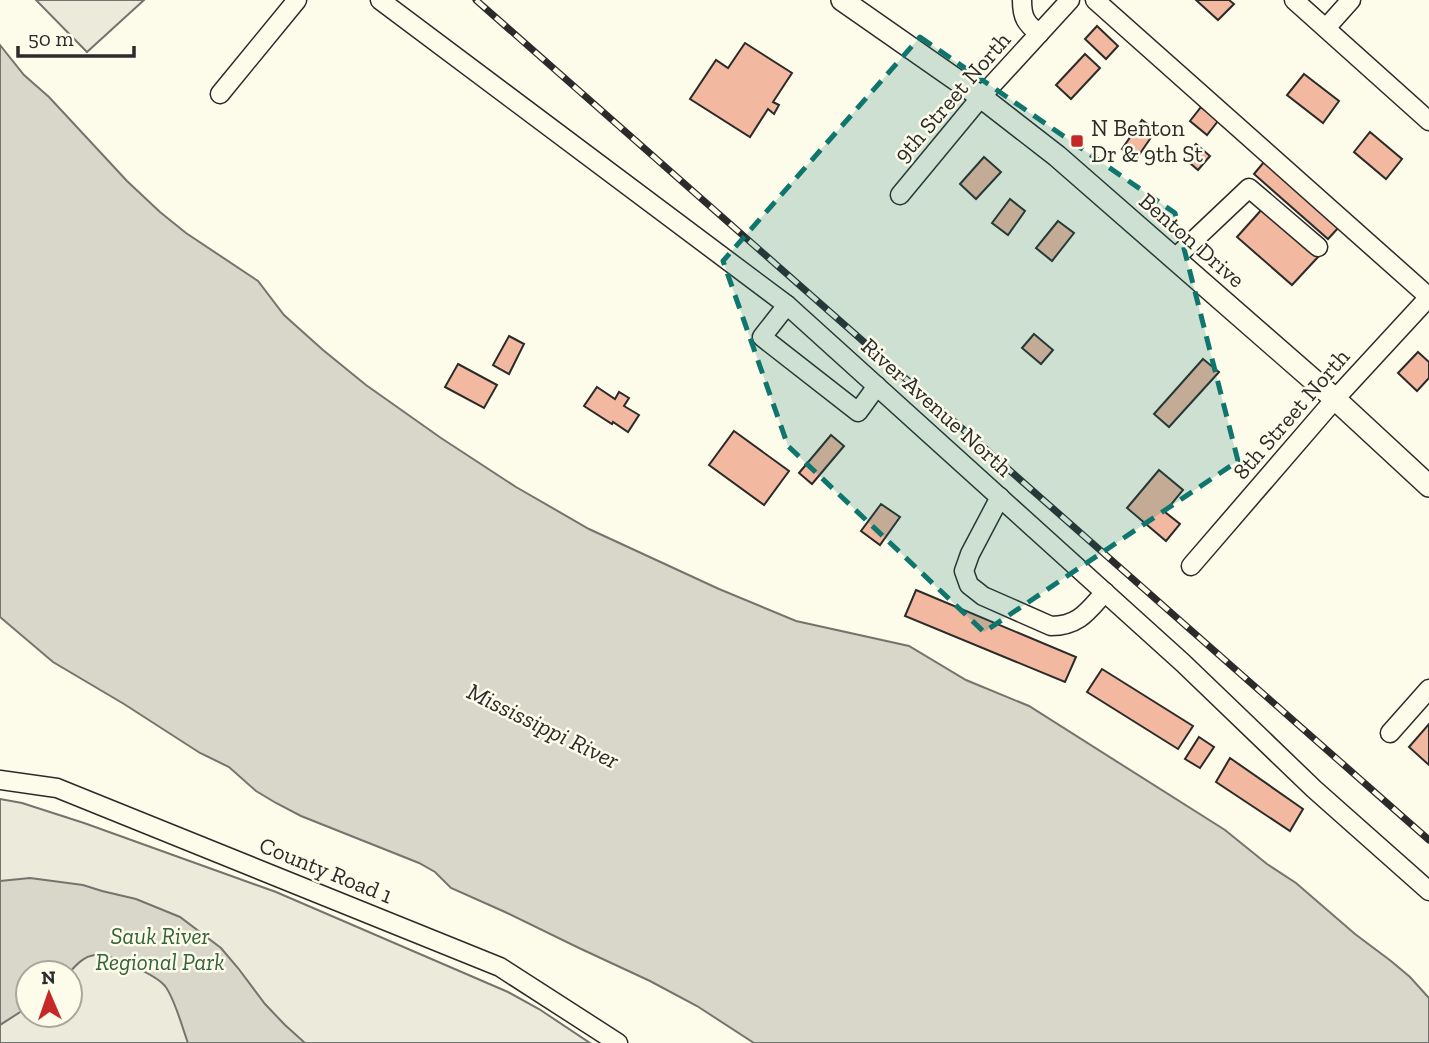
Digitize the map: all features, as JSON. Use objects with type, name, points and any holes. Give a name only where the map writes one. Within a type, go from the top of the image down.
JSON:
[{"type":"main road","name":"Benton Drive","points":[[842,0],[981,97],[1056,156],[1335,399],[1429,486]]},
{"type":"street","points":[[220,94],[298,0]]},
{"type":"street","name":"River Avenue North","points":[[380,0],[787,305],[1184,663],[1314,789],[1429,891]]},
{"type":"street","points":[[1022,0],[1026,23],[1039,34]]},
{"type":"street","name":"9th Street North","points":[[900,195],[981,97],[1070,0]]},
{"type":"street","points":[[1095,0],[1429,297]]},
{"type":"street","points":[[1294,0],[1429,121]]},
{"type":"street","points":[[1326,28],[1351,0]]},
{"type":"street","points":[[1174,259],[1249,188],[1318,247]]},
{"type":"street","name":"8th Street North","points":[[1191,566],[1335,399],[1429,297]]},
{"type":"street","points":[[787,305],[762,337],[858,412],[877,386]]},
{"type":"street","points":[[1000,497],[964,571],[969,585],[983,596],[1051,626],[1063,626],[1082,617],[1105,592]]},
{"type":"street","points":[[1390,733],[1429,690]]},
{"type":"street","name":"County Road 1","points":[[0,780],[57,788],[500,967],[618,1043]]},
{"type":"highlighted area","points":[[920,37],[1175,213],[1238,461],[984,632],[788,446],[723,261]]},
{"type":"green space","points":[[36,0],[144,0],[87,52]]},
{"type":"green space","name":"Sauk River Regional Park","points":[[0,799],[22,803],[84,823],[276,892],[508,992],[590,1043],[0,1043]]},
{"type":"water","name":"Mississippi River","points":[[0,45],[24,75],[49,97],[127,181],[160,212],[186,233],[258,281],[284,315],[323,350],[366,385],[441,438],[516,487],[589,529],[719,589],[796,621],[909,646],[966,680],[1029,706],[1225,830],[1267,864],[1296,883],[1410,977],[1429,998],[1429,1043],[754,1043],[697,1006],[650,981],[451,888],[435,872],[419,863],[301,816],[276,803],[256,791],[229,767],[200,753],[53,662],[0,617]]},
{"type":"water","points":[[30,878],[83,885],[136,899],[180,917],[221,948],[265,1004],[305,1043],[188,1043],[165,986],[132,966],[102,955],[84,959],[14,959],[14,1016],[0,1025],[0,881]]},
{"type":"building","points":[[1196,0],[1229,0],[1234,4],[1218,20]]},
{"type":"building","points":[[1097,26],[1118,46],[1106,59],[1085,39]]},
{"type":"building","points":[[745,43],[792,73],[773,102],[779,105],[774,114],[768,109],[750,137],[690,99],[716,60],[728,68]]},
{"type":"building","points":[[1085,54],[1100,68],[1071,99],[1056,85]]},
{"type":"building","points":[[1304,74],[1339,101],[1323,123],[1287,95]]},
{"type":"building","points":[[1201,107],[1218,121],[1207,135],[1190,121]]},
{"type":"building","points":[[1142,120],[1156,130],[1137,158],[1122,149]]},
{"type":"building","points":[[1370,132],[1402,159],[1386,179],[1354,152]]},
{"type":"building","points":[[1196,144],[1210,156],[1198,170],[1184,158]]},
{"type":"building","points":[[984,157],[1001,172],[976,199],[960,184]]},
{"type":"building","points":[[1264,162],[1339,227],[1328,239],[1254,174]]},
{"type":"building","points":[[1010,199],[1025,211],[1008,235],[992,223]]},
{"type":"building","points":[[1263,208],[1318,257],[1292,285],[1237,237]]},
{"type":"building","points":[[1058,221],[1074,233],[1052,261],[1036,248]]},
{"type":"building","points":[[1034,334],[1053,350],[1041,364],[1022,348]]},
{"type":"building","points":[[509,336],[524,344],[509,374],[493,365]]},
{"type":"building","points":[[1418,352],[1429,362],[1429,378],[1417,391],[1398,373]]},
{"type":"building","points":[[1203,359],[1219,372],[1169,427],[1154,414]]},
{"type":"building","points":[[458,364],[497,385],[484,408],[445,387]]},
{"type":"building","points":[[597,387],[615,399],[619,392],[629,398],[624,406],[639,415],[628,432],[584,406]]},
{"type":"building","points":[[734,431],[789,471],[764,505],[709,465]]},
{"type":"building","points":[[831,435],[844,446],[812,484],[799,473]]},
{"type":"building","points":[[1159,470],[1183,490],[1165,512],[1180,524],[1166,541],[1127,508]]},
{"type":"building","points":[[881,504],[900,517],[880,545],[861,531]]},
{"type":"building","points":[[916,590],[1076,657],[1065,682],[905,616]]},
{"type":"building","points":[[1102,669],[1193,726],[1178,749],[1087,692]]},
{"type":"building","points":[[1429,724],[1429,765],[1409,747]]},
{"type":"building","points":[[1199,737],[1214,747],[1200,768],[1185,759]]},
{"type":"building","points":[[1230,758],[1303,809],[1290,831],[1216,782]]},
{"type":"railway","points":[[476,0],[1429,840]]},
{"type":"place","name":"N Benton Dr & 9th St","points":[[1077,141]]}]
